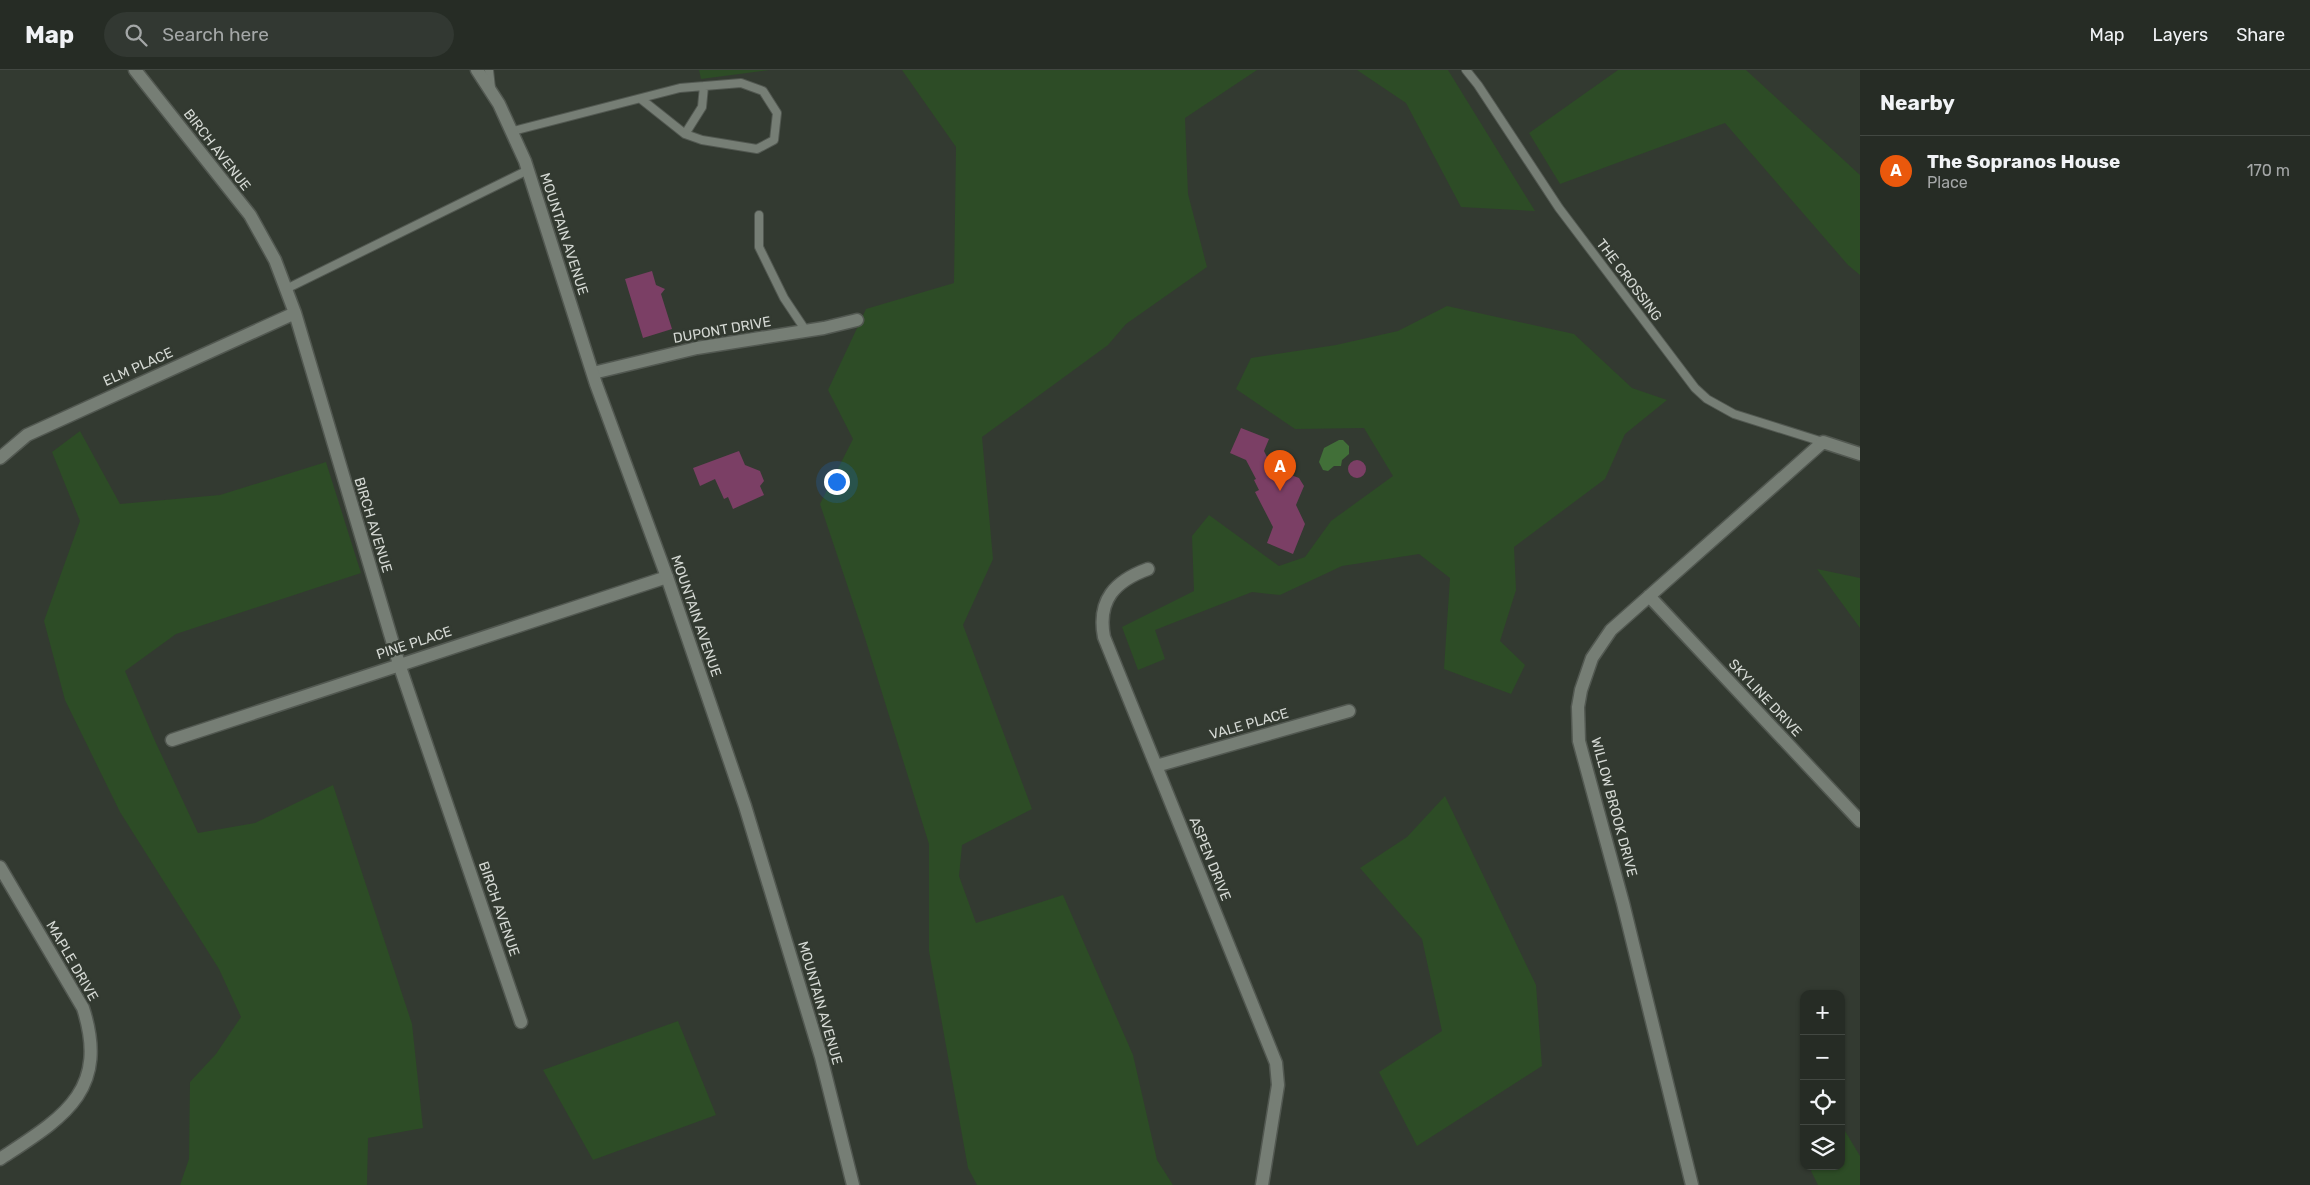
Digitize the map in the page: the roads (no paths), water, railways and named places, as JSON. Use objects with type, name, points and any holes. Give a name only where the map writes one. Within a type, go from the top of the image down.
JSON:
[{"type":"street","name":"BIRCH AVENUE","points":[[135,70],[250,216],[275,260],[295,313],[399,664],[521,1022]]},
{"type":"street","name":"MOUNTAIN AVENUE","points":[[477,70],[513,131],[528,170],[593,372],[667,577],[745,806],[820,1057],[853,1185]]},
{"type":"street","name":"ELM PLACE","points":[[0,458],[27,435],[295,313]]},
{"type":"street","name":"DUPONT DRIVE","points":[[593,372],[697,348],[806,331],[858,320]]},
{"type":"street","points":[[1823,442],[1860,454]]},
{"type":"street","name":"WILLOW BROOK DRIVE","points":[[1691,1185],[1623,903],[1584,758],[1578,724],[1581,690],[1592,658],[1612,630],[1823,442]]},
{"type":"street","name":"ASPEN DRIVE","points":[[1148,569],[1121,582],[1114,589],[1105,606],[1102,627],[1104,637],[1276,1063],[1278,1084],[1262,1185]]},
{"type":"street","name":"PINE PLACE","points":[[172,740],[667,577]]},
{"type":"street","name":"SKYLINE DRIVE","points":[[1648,596],[1860,821]]},
{"type":"street","name":"VALE PLACE","points":[[1156,766],[1350,710]]},
{"type":"street","name":"MAPLE DRIVE","points":[[0,867],[83,1008],[89,1027],[91,1047],[89,1066],[83,1086],[74,1103],[60,1118],[0,1159]]},
{"type":"lane","points":[[489,70],[492,93]]},
{"type":"lane","name":"THE CROSSING","points":[[1466,70],[1478,84],[1559,208],[1695,388],[1707,399],[1734,414],[1823,442]]},
{"type":"lane","points":[[513,131],[680,88],[740,84],[763,91],[777,113],[774,140],[758,149],[702,140],[685,134],[641,99]]},
{"type":"lane","points":[[685,134],[702,107],[704,86]]},
{"type":"lane","points":[[286,290],[528,170]]},
{"type":"lane","points":[[758,215],[759,247],[784,298],[806,331]]},
{"type":"place","name":"The Sopranos House","points":[[1280,491]]}]
